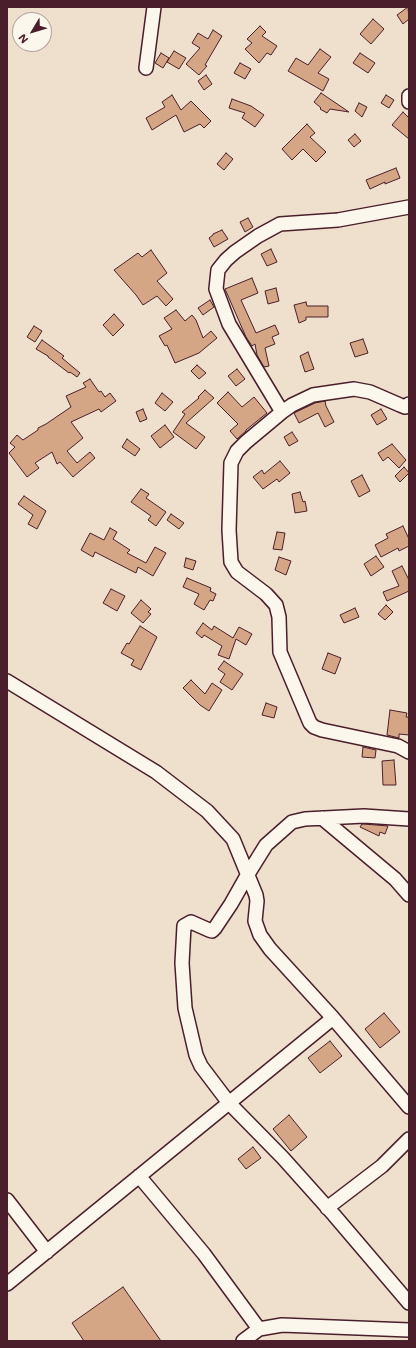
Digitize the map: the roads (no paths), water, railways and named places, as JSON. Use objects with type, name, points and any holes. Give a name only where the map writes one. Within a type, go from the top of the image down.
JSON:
[{"type":"street","points":[[146,68],[154,7]]},
{"type":"street","points":[[409,96],[409,102]]},
{"type":"street","points":[[282,412],[229,324],[216,289],[218,270],[235,252],[258,236],[280,224],[338,220],[409,207]]},
{"type":"street","points":[[409,404],[405,407],[370,392],[354,389],[313,395],[292,405],[246,442],[238,451],[231,463],[229,530],[231,562],[237,572],[266,594],[276,605],[279,617],[280,652],[310,723],[314,727],[322,730],[398,746],[409,752]]},
{"type":"street","points":[[7,681],[156,772],[207,811],[233,839],[248,874],[256,895],[257,901],[255,921],[260,935],[270,949],[333,1018],[409,1107]]},
{"type":"street","points":[[409,819],[364,816],[305,819],[292,822],[266,845],[215,928],[209,930],[191,922],[184,926],[182,963],[185,1008],[196,1055],[201,1066],[229,1103],[283,1158],[409,1303]]},
{"type":"street","points":[[322,818],[395,879],[409,895]]},
{"type":"street","points":[[7,1284],[333,1018]]},
{"type":"street","points":[[327,1208],[382,1166],[409,1139]]},
{"type":"street","points":[[139,1176],[204,1254],[259,1329]]},
{"type":"street","points":[[7,1200],[47,1252]]},
{"type":"street","points":[[243,1341],[259,1329],[282,1325],[409,1330]]}]
